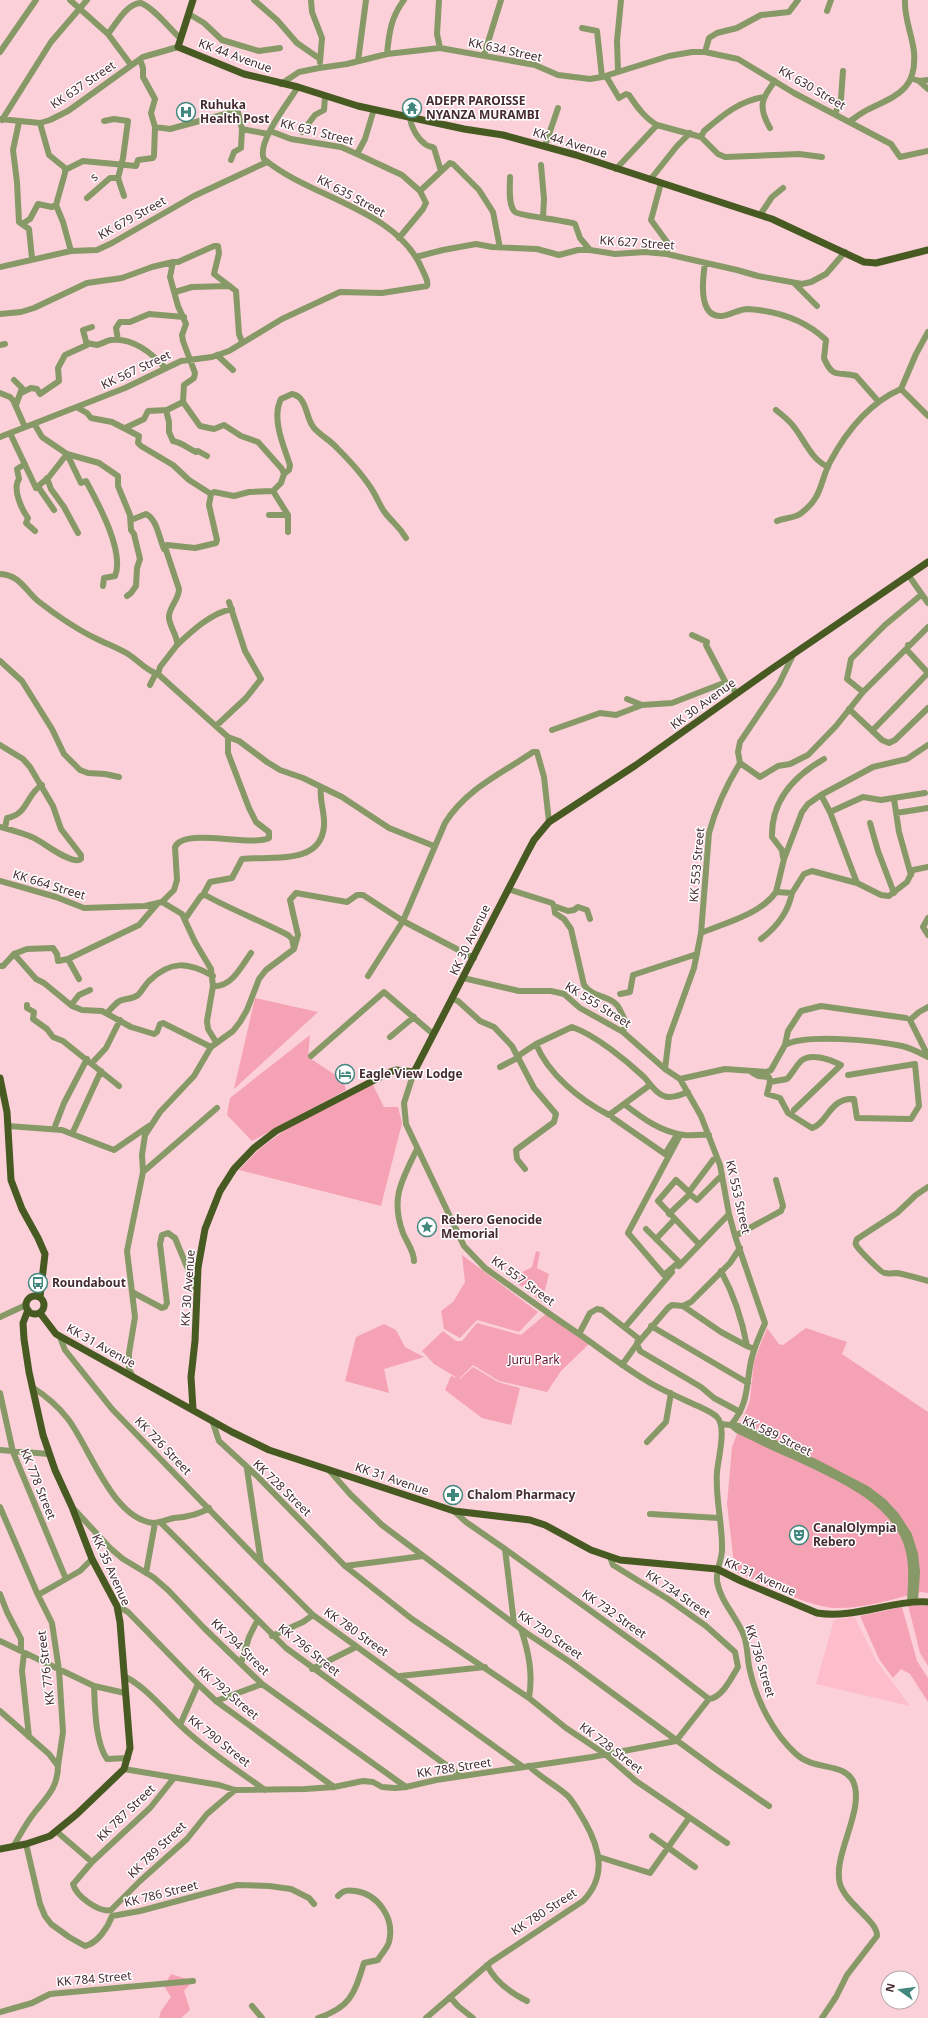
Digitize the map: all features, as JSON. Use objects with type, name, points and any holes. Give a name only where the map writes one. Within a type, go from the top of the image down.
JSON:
[{"type":"main road","points":[[178,47],[194,0]]},
{"type":"main road","name":"KK 44 Avenue","points":[[178,47],[244,74],[298,87],[326,97],[374,110],[545,146],[784,223],[864,262],[876,263],[928,250]]},
{"type":"main road","name":"KK 30 Avenue","points":[[193,1409],[191,1377],[196,1341],[198,1268],[205,1229],[220,1191],[234,1169],[254,1148],[276,1131],[390,1072],[396,1070],[414,1072],[534,840],[549,822],[642,761],[928,562]]},
{"type":"main road","points":[[0,1078],[8,1126],[11,1180],[24,1212],[45,1254],[40,1297],[45,1305],[40,1313],[33,1314],[27,1308],[31,1297],[40,1297]]},
{"type":"main road","name":"KK 35 Avenue","points":[[0,1849],[26,1844],[42,1839],[56,1832],[124,1769],[130,1748],[120,1622],[117,1606],[92,1559],[72,1507],[48,1454],[38,1417],[23,1332],[27,1308]]},
{"type":"main road","name":"KK 31 Avenue","points":[[40,1313],[53,1331],[60,1337],[269,1450],[454,1511],[530,1520],[544,1525],[610,1557],[642,1563],[717,1569],[741,1581],[818,1613],[831,1615],[845,1614],[913,1602],[928,1602]]},
{"type":"street","points":[[0,52],[36,0]]},
{"type":"street","name":"KK 637 Street","points":[[70,0],[108,34],[131,64]]},
{"type":"street","points":[[1,119],[51,42],[87,0]]},
{"type":"street","points":[[254,0],[277,20],[297,43],[320,59]]},
{"type":"street","points":[[311,0],[312,12],[322,38],[319,68]]},
{"type":"street","points":[[358,61],[366,0]]},
{"type":"street","points":[[387,54],[389,29],[396,10],[404,0]]},
{"type":"street","points":[[439,0],[437,34],[440,48]]},
{"type":"street","points":[[484,55],[500,0]]},
{"type":"street","points":[[618,71],[617,41],[621,0]]},
{"type":"street","points":[[705,52],[709,38],[717,33],[737,28],[762,15],[789,12],[798,0]]},
{"type":"street","points":[[826,11],[831,0]]},
{"type":"street","points":[[849,122],[868,109],[892,99],[911,78],[913,71],[914,51],[905,12],[905,0]]},
{"type":"street","points":[[108,34],[129,8],[136,2],[152,9],[162,22],[180,38]]},
{"type":"street","points":[[189,14],[204,22],[222,40],[259,51],[280,48]]},
{"type":"street","points":[[582,28],[597,31],[604,77],[619,98],[626,94],[629,95],[634,104],[648,119],[657,125],[701,136],[718,154],[725,157],[799,154],[822,157]]},
{"type":"street","name":"KK 637 Street","points":[[1,119],[40,123],[50,120],[68,111],[131,64],[152,53],[178,47]]},
{"type":"street","name":"KK 634 Street","points":[[281,84],[299,72],[387,54],[440,48],[484,55],[500,60],[535,65],[558,75],[590,79],[604,77],[618,71],[684,53],[705,52]]},
{"type":"street","name":"KK 630 Street","points":[[705,52],[738,59],[775,81],[891,144],[900,157],[928,152]]},
{"type":"street","points":[[65,170],[83,161],[136,166],[138,160],[153,158],[155,127],[151,113],[155,99],[143,77],[143,68],[140,59]]},
{"type":"street","points":[[835,114],[840,99],[843,71]]},
{"type":"street","points":[[911,78],[928,80]]},
{"type":"street","points":[[919,80],[928,89]]},
{"type":"street","points":[[770,128],[762,113],[764,97],[775,81]]},
{"type":"street","points":[[267,162],[262,155],[262,146],[298,87]]},
{"type":"street","points":[[302,132],[315,115],[324,110],[326,97]]},
{"type":"street","points":[[701,136],[704,131],[739,104],[749,99],[764,97]]},
{"type":"street","points":[[545,146],[558,108]]},
{"type":"street","points":[[357,154],[365,139],[374,110]]},
{"type":"street","points":[[155,127],[170,129],[206,118],[236,112],[242,129],[241,148],[234,152],[231,160]]},
{"type":"street","points":[[410,118],[411,126],[423,142],[434,148],[441,171]]},
{"type":"street","points":[[104,121],[114,119],[128,121],[122,164],[118,178],[124,196]]},
{"type":"street","points":[[19,122],[13,150],[17,182],[18,214],[19,222],[29,229],[32,258]]},
{"type":"street","points":[[40,123],[49,155],[65,170]]},
{"type":"street","points":[[616,169],[657,125]]},
{"type":"street","name":"KK 631 Street","points":[[242,129],[342,147],[402,175],[420,191]]},
{"type":"street","points":[[650,180],[677,146],[690,133]]},
{"type":"street","name":"KK 635 Street","points":[[267,162],[303,184],[357,209],[381,223],[399,238],[416,257],[428,282],[426,286],[382,293],[345,291]]},
{"type":"street","name":"KK 679 Street","points":[[0,267],[32,258],[71,251],[97,250],[194,196],[267,162]]},
{"type":"street","points":[[399,238],[425,206],[420,191],[451,163],[479,190],[496,218],[500,248]]},
{"type":"street","points":[[541,165],[544,199],[543,217]]},
{"type":"street","points":[[65,170],[56,205],[63,222],[71,251]]},
{"type":"street","points":[[510,177],[511,205],[514,212],[522,215],[543,217],[575,224],[580,238],[590,250]]},
{"type":"street","name":"s","points":[[87,198],[110,178],[118,178]]},
{"type":"street","points":[[661,183],[651,220],[667,242],[667,254]]},
{"type":"street","points":[[760,215],[772,197],[783,188]]},
{"type":"street","points":[[22,224],[30,218],[38,204],[52,207],[56,205]]},
{"type":"street","name":"KK 627 Street","points":[[416,257],[472,244],[500,248],[537,249],[559,255],[578,250],[590,250],[615,254],[628,252],[667,254],[758,276],[786,280],[794,284],[811,282],[826,274],[844,252]]},
{"type":"street","points":[[0,314],[21,312],[34,308],[87,283],[122,278],[178,262],[214,246],[218,246],[219,253],[214,274],[236,291],[239,334],[242,342]]},
{"type":"street","points":[[174,262],[170,277],[178,306],[186,324],[182,335],[183,341],[196,376],[184,385],[183,402],[200,426],[214,429],[224,425],[241,436],[258,442],[284,474]]},
{"type":"street","points":[[706,263],[702,286],[707,309],[710,313],[720,316],[748,309],[780,314],[807,324],[826,340],[824,358],[834,373],[856,376],[878,401]]},
{"type":"street","points":[[794,284],[817,306]]},
{"type":"street","points":[[175,292],[192,287],[230,286]]},
{"type":"street","name":"KK 567 Street","points":[[0,438],[78,408],[125,388],[181,361],[217,355],[229,351],[242,342],[315,302],[345,291]]},
{"type":"street","points":[[118,340],[116,328],[120,322],[130,322],[149,314],[184,317]]},
{"type":"street","points":[[87,343],[83,330],[92,327]]},
{"type":"street","points":[[777,521],[786,517],[797,516],[812,503],[822,487],[828,467],[850,432],[869,409],[878,401],[901,389],[916,354],[928,332]]},
{"type":"street","points":[[21,393],[31,388],[37,389],[40,394],[44,393],[60,379],[58,368],[65,355],[87,343],[97,345],[101,342],[118,340],[135,342],[165,368]]},
{"type":"street","points":[[217,355],[225,365],[233,370]]},
{"type":"street","points":[[14,380],[22,388],[16,404]]},
{"type":"street","points":[[901,389],[928,416]]},
{"type":"street","points":[[78,408],[87,413],[91,418],[112,422],[139,436],[138,443],[140,446],[173,465],[189,480],[211,494],[214,492],[234,496],[273,491],[281,484],[284,474],[289,470],[290,465],[280,431],[278,412],[281,399],[292,394],[298,396],[304,404],[310,423],[319,433],[338,448],[357,470],[374,492],[385,513],[397,524],[406,538]]},
{"type":"street","points":[[1,395],[10,397],[16,404],[24,428]]},
{"type":"street","points":[[125,428],[144,419],[148,411],[166,410],[183,402]]},
{"type":"street","points":[[166,410],[169,422],[169,432],[173,441],[180,442],[188,449],[196,452],[198,451],[207,456]]},
{"type":"street","points":[[776,410],[793,426],[815,458],[828,467]]},
{"type":"street","points":[[35,425],[42,437],[67,454],[99,463],[118,476],[118,486],[131,520],[131,530],[134,534],[140,559],[137,568],[136,586],[127,596]]},
{"type":"street","points":[[10,433],[36,488],[39,488],[54,510]]},
{"type":"street","points":[[36,488],[67,454]]},
{"type":"street","points":[[67,454],[81,483],[86,481],[91,489],[112,537],[118,570],[115,576],[104,578],[103,586]]},
{"type":"street","points":[[24,464],[17,469],[19,479],[17,481],[17,495],[28,518],[26,523],[35,531]]},
{"type":"street","points":[[46,478],[51,489],[64,506],[78,533]]},
{"type":"street","points":[[273,491],[288,515],[288,532]]},
{"type":"street","points":[[164,549],[167,545],[195,548],[216,543],[217,540],[209,505],[211,494]]},
{"type":"street","points":[[131,520],[146,514],[149,515],[158,530],[179,589],[178,596],[170,611],[169,619],[177,645]]},
{"type":"street","points":[[268,515],[288,515]]},
{"type":"street","points":[[0,574],[9,574],[19,580],[39,601],[76,627],[128,654],[152,672],[158,674],[228,737],[239,741],[267,762],[280,770],[321,786],[342,797],[389,828],[434,846]]},
{"type":"street","points":[[909,576],[928,603]]},
{"type":"street","points":[[863,692],[847,679],[851,659],[885,625],[921,595]]},
{"type":"street","points":[[216,726],[246,698],[261,679],[245,651],[229,602]]},
{"type":"street","points":[[150,685],[155,675],[158,674],[160,667],[177,645],[202,623],[232,609]]},
{"type":"street","points":[[740,763],[760,777],[778,766],[796,762],[808,755],[836,726],[863,692],[908,645],[928,627]]},
{"type":"street","points":[[692,635],[707,642],[706,645],[727,684],[732,687],[737,694]]},
{"type":"street","points":[[872,731],[928,673],[907,650],[908,645]]},
{"type":"street","name":"KK 553 Street","points":[[664,1069],[668,1037],[694,968],[697,954],[701,933],[710,833],[721,797],[740,763],[738,752],[740,742],[779,684],[793,655]]},
{"type":"street","points":[[0,661],[22,681],[52,728],[64,754],[80,770],[88,773],[119,777]]},
{"type":"street","points":[[552,730],[600,713],[616,715],[642,705],[678,702],[721,684],[727,684]]},
{"type":"street","points":[[627,699],[642,705]]},
{"type":"street","points":[[849,709],[882,740],[889,743],[928,708]]},
{"type":"street","points":[[0,966],[3,966],[14,954],[27,949],[49,948],[55,951],[58,961],[68,959],[139,925],[175,885],[177,880],[174,850],[176,844],[181,841],[211,837],[247,841],[266,840],[270,836],[269,832],[256,822],[249,808],[228,753],[228,737]]},
{"type":"street","points":[[0,745],[23,759],[42,785],[53,806],[61,829],[81,855],[80,860],[75,860],[58,853],[33,837],[3,827],[7,818],[14,817],[23,810],[42,785]]},
{"type":"street","points":[[701,933],[759,908],[767,903],[776,892],[784,859],[802,812],[808,804],[821,795],[872,767],[907,759],[928,745]]},
{"type":"street","points":[[368,976],[394,937],[434,846],[454,809],[468,795],[492,777],[533,752],[537,752],[544,777],[549,822]]},
{"type":"street","points":[[784,859],[782,850],[772,837],[777,804],[794,781],[810,767],[824,759]]},
{"type":"street","points":[[185,918],[203,895],[210,882],[232,878],[242,859],[285,859],[303,854],[319,843],[322,837],[324,821],[320,804],[321,786]]},
{"type":"street","points":[[830,812],[862,797],[881,800],[925,793]]},
{"type":"street","points":[[821,795],[830,812],[857,883]]},
{"type":"street","points":[[894,799],[899,832],[911,875]]},
{"type":"street","points":[[896,813],[928,808]]},
{"type":"street","points":[[870,822],[878,851],[894,893]]},
{"type":"street","points":[[761,939],[772,931],[786,914],[792,893],[804,874],[812,870],[857,883],[886,897],[894,893],[907,882],[916,869],[928,867]]},
{"type":"street","name":"KK 664 Street","points":[[0,881],[56,897],[84,908],[140,906],[160,902]]},
{"type":"street","points":[[508,889],[568,911],[581,907],[587,910],[590,919]]},
{"type":"street","points":[[776,892],[792,893]]},
{"type":"street","points":[[133,1377],[129,1369],[128,1360],[136,1317],[127,1251],[143,1172],[144,1140],[151,1125],[160,1112],[186,1086],[214,1045],[233,1031],[240,1022],[247,1010],[259,979],[266,970],[294,948],[298,935],[290,900],[296,893],[347,902],[360,894],[402,921],[474,958]]},
{"type":"street","points":[[203,895],[288,935],[292,939],[294,948]]},
{"type":"street","points":[[160,902],[178,911],[185,918],[195,942],[211,969],[213,986],[207,1021],[208,1029],[214,1045]]},
{"type":"street","points":[[554,906],[555,913],[564,919],[571,929],[584,985],[588,991],[613,1002],[618,1006],[626,1023],[623,1032]]},
{"type":"street","points":[[928,918],[923,927],[928,935]]},
{"type":"street","points":[[213,986],[220,987],[228,983],[251,953]]},
{"type":"street","points":[[14,954],[36,979],[44,983],[71,1005],[82,1010],[107,1013],[131,1027],[154,1034],[157,1032],[160,1024],[163,1023],[214,1045]]},
{"type":"street","points":[[620,994],[630,992],[633,975],[697,954]]},
{"type":"street","points":[[68,959],[79,979]]},
{"type":"street","points":[[107,1013],[117,1002],[138,995],[148,982],[167,968],[182,964],[201,969],[212,976]]},
{"type":"street","name":"KK 555 Street","points":[[463,978],[520,991],[558,992],[564,994],[586,1012],[623,1032],[664,1069],[680,1080]]},
{"type":"street","points":[[71,1005],[79,995],[85,994],[90,990]]},
{"type":"street","points":[[312,1056],[384,992],[433,1034]]},
{"type":"street","points":[[453,999],[458,1001],[480,1021],[494,1027],[512,1046],[534,1088],[557,1117],[554,1122],[516,1150],[517,1159],[525,1169]]},
{"type":"street","points":[[27,1005],[27,1008],[33,1011],[33,1019],[47,1029],[52,1036],[63,1041],[119,1086]]},
{"type":"street","points":[[680,1080],[725,1069],[735,1068],[762,1072],[771,1070],[785,1045],[792,1021],[801,1011],[821,1006],[906,1018]]},
{"type":"street","points":[[928,1007],[919,1012],[910,1020],[928,1056]]},
{"type":"street","points":[[390,1038],[414,1017]]},
{"type":"street","points":[[54,1129],[67,1096],[89,1061],[106,1048],[120,1020]]},
{"type":"street","points":[[500,1067],[536,1044],[566,1029],[572,1028],[579,1030],[612,1051],[644,1077],[650,1085],[663,1096],[671,1097],[688,1092]]},
{"type":"street","points":[[785,1045],[790,1042],[812,1040],[851,1040],[901,1046],[928,1056]]},
{"type":"street","points":[[536,1044],[548,1064],[563,1081],[600,1111],[609,1115],[650,1085]]},
{"type":"street","points":[[770,1082],[787,1079],[801,1060],[811,1058],[830,1059],[841,1065],[794,1110]]},
{"type":"street","points":[[750,1071],[758,1076],[769,1077],[770,1082],[766,1091],[767,1094],[780,1098],[788,1113],[812,1128],[822,1123],[831,1108],[848,1098],[854,1099],[857,1118],[911,1119],[919,1106],[915,1064],[848,1075]]},
{"type":"street","points":[[72,1134],[101,1071]]},
{"type":"street","name":"KK 557 Street","points":[[414,1072],[408,1088],[404,1112],[406,1124],[464,1246],[485,1268],[622,1365],[648,1382],[714,1414],[721,1424]]},
{"type":"street","name":"KK 553 Street","points":[[680,1080],[702,1116],[720,1165],[729,1214],[735,1236],[765,1323],[754,1349]]},
{"type":"street","points":[[624,1104],[638,1116],[669,1132],[686,1135],[709,1135]]},
{"type":"street","points":[[143,1172],[217,1108]]},
{"type":"street","points":[[613,1118],[665,1154],[675,1138],[679,1137],[628,1233],[664,1275],[679,1262],[646,1229]]},
{"type":"street","points":[[8,1126],[54,1129],[72,1134],[114,1150],[151,1125]]},
{"type":"street","points":[[414,1261],[414,1255],[401,1227],[396,1201],[403,1179],[417,1149]]},
{"type":"street","points":[[697,1242],[658,1202],[676,1180],[689,1192],[713,1160]]},
{"type":"street","points":[[669,1214],[688,1196],[691,1195],[697,1200],[722,1175]]},
{"type":"street","points":[[735,1236],[781,1211],[783,1206],[776,1180]]},
{"type":"street","points":[[928,1187],[916,1195],[897,1213],[862,1236],[856,1242],[863,1254],[871,1260],[881,1272],[895,1273],[928,1281]]},
{"type":"street","points":[[625,1327],[657,1289],[729,1214]]},
{"type":"street","points":[[656,1239],[674,1218]]},
{"type":"street","points":[[132,1292],[162,1308],[165,1307],[167,1303],[160,1244],[162,1235],[168,1233],[175,1238],[198,1294]]},
{"type":"street","points":[[683,1306],[691,1302],[730,1263],[740,1248]]},
{"type":"street","points":[[721,1271],[736,1302],[743,1324],[747,1346]]},
{"type":"street","points":[[622,1365],[651,1326],[672,1305],[683,1306],[721,1332],[754,1349],[747,1396],[740,1412],[731,1425],[721,1424],[722,1436],[716,1491],[722,1550],[717,1569]]},
{"type":"street","points":[[0,1317],[27,1308]]},
{"type":"street","points":[[579,1334],[590,1313],[598,1309],[625,1327],[638,1338],[637,1344],[640,1351],[701,1386],[714,1398],[740,1412]]},
{"type":"street","points":[[651,1326],[748,1383]]},
{"type":"street","name":"KK 726 Street","points":[[60,1337],[66,1350],[112,1409],[209,1508],[260,1563]]},
{"type":"street","name":"KK 796 Street","points":[[32,1387],[46,1396],[69,1420],[108,1486],[125,1507],[136,1516],[157,1522],[272,1636],[312,1668],[461,1776]]},
{"type":"street","name":"KK 778 Street","points":[[0,1393],[13,1452],[66,1579]]},
{"type":"street","points":[[647,1442],[666,1422],[671,1393]]},
{"type":"street","name":"KK 728 Street","points":[[212,1420],[217,1439],[247,1469],[257,1476],[345,1566],[412,1619],[530,1698],[566,1728],[605,1754],[625,1773],[727,1843]]},
{"type":"street","name":"KK 589 Street","points":[[731,1425],[737,1430],[833,1475],[865,1493],[881,1506],[900,1530],[908,1547],[912,1565],[913,1602]]},
{"type":"street","points":[[0,1450],[48,1454]]},
{"type":"street","points":[[247,1469],[260,1563]]},
{"type":"street","name":"KK 730 Street","points":[[329,1470],[374,1518],[423,1556],[514,1624],[570,1662],[676,1741],[769,1806]]},
{"type":"street","name":"KK 776 Street","points":[[0,1507],[52,1624],[59,1670],[63,1732],[56,1781],[53,1789],[24,1827],[13,1847]]},
{"type":"street","name":"KK 794 Street","points":[[72,1507],[110,1548],[123,1559],[146,1573],[168,1590],[262,1684],[406,1787]]},
{"type":"street","points":[[146,1573],[157,1522],[190,1515],[209,1508]]},
{"type":"street","name":"KK 732 Street","points":[[454,1511],[466,1522],[656,1658],[709,1699]]},
{"type":"street","points":[[650,1514],[719,1518]]},
{"type":"street","points":[[505,1549],[514,1624]]},
{"type":"street","points":[[345,1566],[423,1556]]},
{"type":"street","name":"KK 734 Street","points":[[610,1557],[613,1565],[668,1599],[700,1622],[735,1652],[738,1664]]},
{"type":"street","points":[[38,1595],[80,1571],[92,1559]]},
{"type":"street","name":"KK 780 Street","points":[[260,1563],[313,1615],[568,1797],[588,1828],[599,1856],[600,1864],[597,1879],[589,1896],[487,1965],[426,2018]]},
{"type":"street","name":"KK 736 Street","points":[[717,1569],[717,1582],[724,1600],[744,1637],[754,1685],[760,1701],[787,1744],[795,1753],[807,1762],[823,1767],[835,1768],[847,1773],[854,1785],[855,1804],[840,1864],[839,1882],[849,1902],[875,1926],[877,1936],[847,1975],[836,1998],[822,2018]]},
{"type":"street","points":[[0,1594],[6,1612],[21,1639],[22,1671],[29,1737]]},
{"type":"street","name":"KK 792 Street","points":[[117,1606],[128,1612],[198,1684],[216,1700],[334,1787]]},
{"type":"street","points":[[272,1636],[304,1622],[313,1615]]},
{"type":"street","points":[[241,1663],[249,1637],[257,1621]]},
{"type":"street","points":[[522,1629],[532,1679],[530,1698]]},
{"type":"street","points":[[0,1641],[94,1686],[125,1693]]},
{"type":"street","points":[[312,1668],[356,1647]]},
{"type":"street","points":[[676,1741],[709,1699],[715,1698],[721,1693],[735,1672],[738,1664],[748,1658]]},
{"type":"street","points":[[400,1676],[485,1667]]},
{"type":"street","name":"KK 790 Street","points":[[124,1676],[134,1681],[150,1695],[197,1740],[266,1791]]},
{"type":"street","points":[[180,1725],[198,1684]]},
{"type":"street","points":[[216,1700],[262,1684]]},
{"type":"street","points":[[94,1686],[97,1729],[102,1749],[107,1759],[128,1758]]},
{"type":"street","points":[[0,1711],[54,1759],[58,1766]]},
{"type":"street","name":"KK 788 Street","points":[[124,1769],[235,1790],[266,1791],[334,1787],[363,1781],[373,1782],[382,1787],[406,1787],[430,1781],[526,1767],[676,1741]]},
{"type":"street","name":"KK 787 Street","points":[[92,1862],[150,1808],[174,1778]]},
{"type":"street","name":"KK 789 Street","points":[[26,1844],[40,1904],[45,1916],[51,1924],[69,1937],[85,1946],[89,1946],[100,1936],[112,1913],[140,1881],[188,1838],[208,1814],[235,1790]]},
{"type":"street","points":[[599,1856],[650,1873],[689,1818]]},
{"type":"street","points":[[56,1832],[92,1862]]},
{"type":"street","points":[[652,1836],[695,1867]]},
{"type":"street","name":"KK 786 Street","points":[[92,1862],[75,1882],[74,1886],[79,1894],[88,1902],[104,1911],[112,1913],[140,1911],[237,1886],[269,1886],[291,1889],[309,1898],[314,1904]]},
{"type":"street","points":[[318,2018],[327,2015],[346,2004],[353,1995],[364,1963],[378,1960],[390,1940],[389,1921],[382,1906],[376,1899],[364,1892],[348,1890],[338,1896]]},
{"type":"street","points":[[487,1965],[492,1975],[514,1994],[527,2001]]},
{"type":"street","name":"KK 784 Street","points":[[0,2012],[32,2003],[50,1994],[193,1981]]},
{"type":"street","points":[[450,1997],[458,2006],[473,2018]]},
{"type":"street","points":[[252,2006],[262,2018]]},
{"type":"shaded area","points":[[854,1616],[877,1662],[910,1706],[816,1684],[834,1620]]},
{"type":"green space","points":[[255,998],[318,1012],[234,1089]]},
{"type":"green space","points":[[310,1035],[308,1057],[343,1080],[346,1090],[252,1141],[227,1115],[230,1098]]},
{"type":"green space","points":[[372,1083],[384,1107],[398,1107],[402,1123],[381,1206],[239,1170],[259,1149],[288,1128]]},
{"type":"green space","points":[[536,1251],[540,1252],[537,1268],[549,1274],[542,1302],[511,1278],[532,1267]]},
{"type":"green space","points":[[462,1255],[538,1312],[519,1332],[477,1320],[460,1338],[444,1329],[441,1311],[453,1302],[465,1282]]},
{"type":"green space","name":"Juru Park","points":[[547,1313],[589,1344],[561,1371],[547,1392],[499,1381],[473,1365],[459,1379],[434,1364],[422,1351],[443,1331],[456,1341],[462,1341],[477,1323],[521,1335]]},
{"type":"green space","points":[[384,1324],[396,1330],[405,1347],[424,1357],[384,1369],[389,1393],[345,1381],[356,1337]]},
{"type":"green space","points":[[767,1328],[779,1344],[783,1345],[806,1328],[847,1342],[842,1354],[928,1412],[928,1593],[921,1592],[856,1607],[823,1607],[798,1599],[735,1572],[727,1504],[732,1447],[750,1400],[754,1361]]},
{"type":"green space","points":[[473,1367],[498,1382],[520,1388],[511,1425],[482,1418],[445,1390],[451,1376],[460,1379]]},
{"type":"green space","points":[[908,1605],[928,1606],[928,1666],[920,1653]]},
{"type":"green space","points":[[902,1607],[917,1661],[928,1678],[928,1702],[910,1674],[901,1669],[893,1678],[879,1659],[860,1616]]},
{"type":"green space","points":[[171,1974],[193,1981],[184,1991],[190,2010],[181,2018],[159,2018],[161,2011],[171,1997],[164,1986]]},
{"type":"place","name":"ADEPR PAROISSE NYANZA MURAMBI","points":[[412,108]]},
{"type":"place","name":"Ruhuka Health Post","points":[[186,112]]},
{"type":"place","name":"Eagle View Lodge","points":[[345,1074]]},
{"type":"place","name":"Rebero Genocide Memorial","points":[[427,1227]]},
{"type":"place","name":"Roundabout","points":[[38,1283]]},
{"type":"place","name":"Chalom Pharmacy","points":[[453,1495]]},
{"type":"place","name":"CanalOlympia Rebero","points":[[799,1535]]}]
